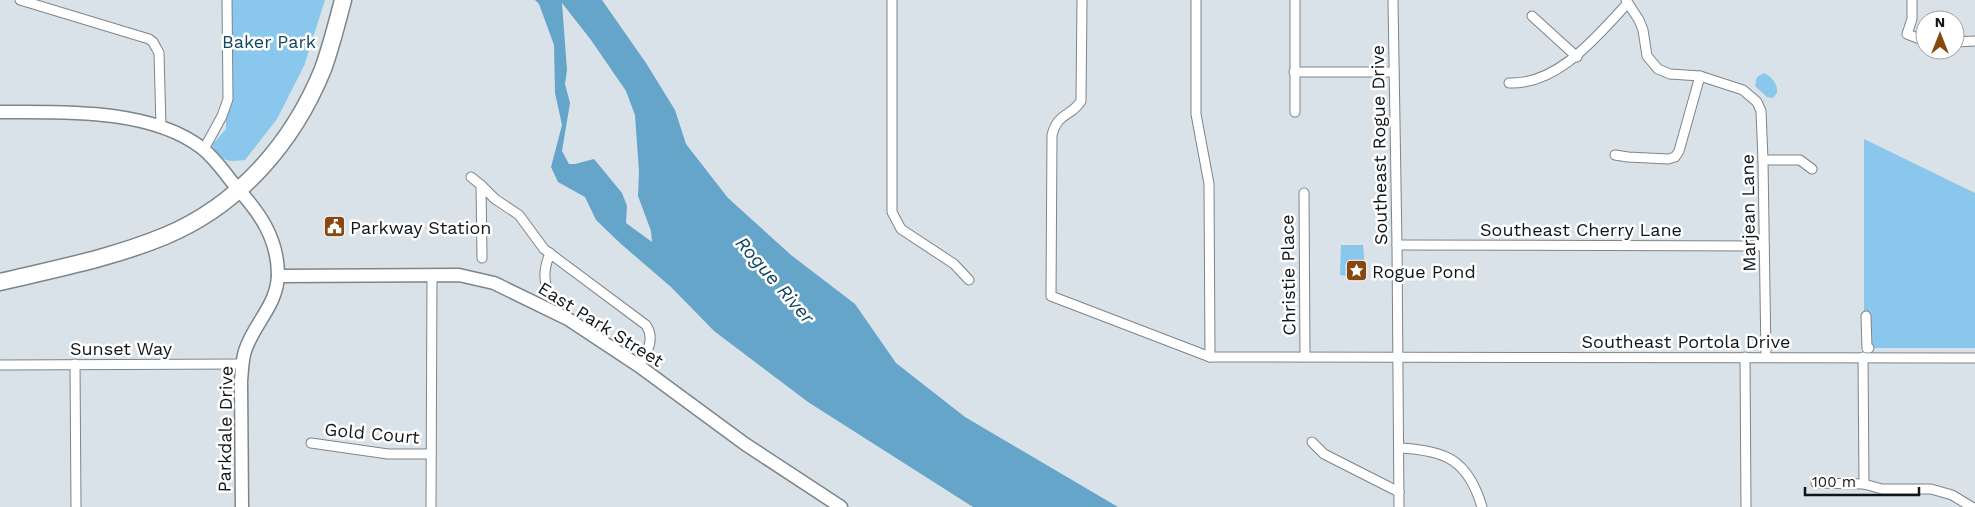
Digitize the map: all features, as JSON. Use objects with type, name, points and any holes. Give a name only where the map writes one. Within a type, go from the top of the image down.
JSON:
[{"type":"highway","points":[[0,282],[105,256],[156,239],[194,222],[239,190],[278,148],[304,108],[325,62],[343,0]]},
{"type":"street","points":[[20,0],[154,42],[159,52],[161,127]]},
{"type":"street","points":[[204,149],[222,116],[228,99],[227,0]]},
{"type":"street","points":[[892,0],[892,212],[901,229],[954,264],[970,280]]},
{"type":"street","points":[[1082,0],[1081,101],[1077,107],[1059,119],[1054,126],[1052,135],[1051,296],[1210,357],[1209,184],[1196,114],[1196,0]]},
{"type":"street","points":[[1295,0],[1295,112]]},
{"type":"street","name":"Southeast Rogue Drive","points":[[1393,0],[1398,245],[1399,507]]},
{"type":"street","points":[[1912,0],[1912,20],[1907,34],[1915,38]]},
{"type":"street","points":[[1509,83],[1532,81],[1577,57],[1627,2]]},
{"type":"street","name":"Marjean Lane","points":[[1627,2],[1643,30],[1645,50],[1651,63],[1658,69],[1670,74],[1700,76],[1743,90],[1751,96],[1761,111],[1764,160],[1766,357]]},
{"type":"street","points":[[1532,16],[1577,57]]},
{"type":"street","points":[[1294,72],[1394,72]]},
{"type":"street","points":[[1616,155],[1668,159],[1674,157],[1679,151],[1700,76]]},
{"type":"street","points":[[0,112],[95,114],[161,127],[183,136],[204,149],[239,190]]},
{"type":"street","points":[[1764,160],[1800,160],[1812,169]]},
{"type":"street","points":[[471,177],[495,199],[518,215],[547,251],[646,325],[651,336],[650,343],[638,366]]},
{"type":"street","points":[[481,186],[482,258]]},
{"type":"street","name":"Parkdale Drive","points":[[239,190],[252,204],[270,231],[277,260],[278,276],[275,293],[268,312],[245,351],[241,380],[242,507]]},
{"type":"street","name":"Christie Place","points":[[1304,193],[1305,356]]},
{"type":"street","name":"Southeast Cherry Lane","points":[[1398,245],[1764,246]]},
{"type":"street","points":[[547,251],[544,281],[547,289]]},
{"type":"street","points":[[431,507],[432,275]]},
{"type":"street","name":"East Park Street","points":[[278,276],[459,275],[478,278],[511,290],[568,320],[638,366],[745,444],[830,503],[841,507]]},
{"type":"street","points":[[1866,316],[1866,348],[1869,348]]},
{"type":"street","name":"Southeast Portola Drive","points":[[1210,357],[1975,358]]},
{"type":"street","points":[[1745,357],[1746,507]]},
{"type":"street","points":[[1863,357],[1864,484]]},
{"type":"street","points":[[75,364],[76,507]]},
{"type":"street","name":"Sunset Way","points":[[0,365],[243,364]]},
{"type":"street","points":[[1312,442],[1324,454],[1399,492]]},
{"type":"street","name":"Gold Court","points":[[310,443],[388,454],[431,454]]},
{"type":"street","points":[[1399,448],[1437,452],[1453,461],[1467,474],[1476,489],[1482,507]]},
{"type":"street","points":[[1816,483],[1864,484],[1882,489],[1931,489],[1952,495],[1972,507]]},
{"type":"green space","name":"Baker Park","points":[[226,0],[325,0],[304,66],[277,119],[245,160],[233,161],[222,158],[212,145],[226,129]]},
{"type":"green space","points":[[1764,73],[1772,79],[1777,87],[1777,93],[1773,98],[1767,97],[1755,86],[1757,77]]},
{"type":"green space","points":[[1864,139],[1975,193],[1975,348],[1864,348]]},
{"type":"green space","points":[[1341,245],[1363,245],[1366,279],[1340,275]]},
{"type":"water","name":"Rogue River","points":[[535,0],[602,0],[646,63],[675,110],[686,144],[728,198],[791,255],[855,304],[896,363],[965,417],[1118,507],[973,507],[808,402],[714,331],[671,287],[596,220],[585,197],[558,182],[551,167],[562,125],[555,93],[554,45],[539,4]],"holes":[[[562,3],[591,40],[626,91],[635,115],[639,172],[638,196],[651,231],[652,242],[626,223],[627,206],[622,193],[594,159],[569,164],[562,151],[570,103],[565,84],[567,70]]]},
{"type":"place","name":"Parkway Station","points":[[334,227]]},
{"type":"place","name":"Rogue Pond","points":[[1356,271]]}]
